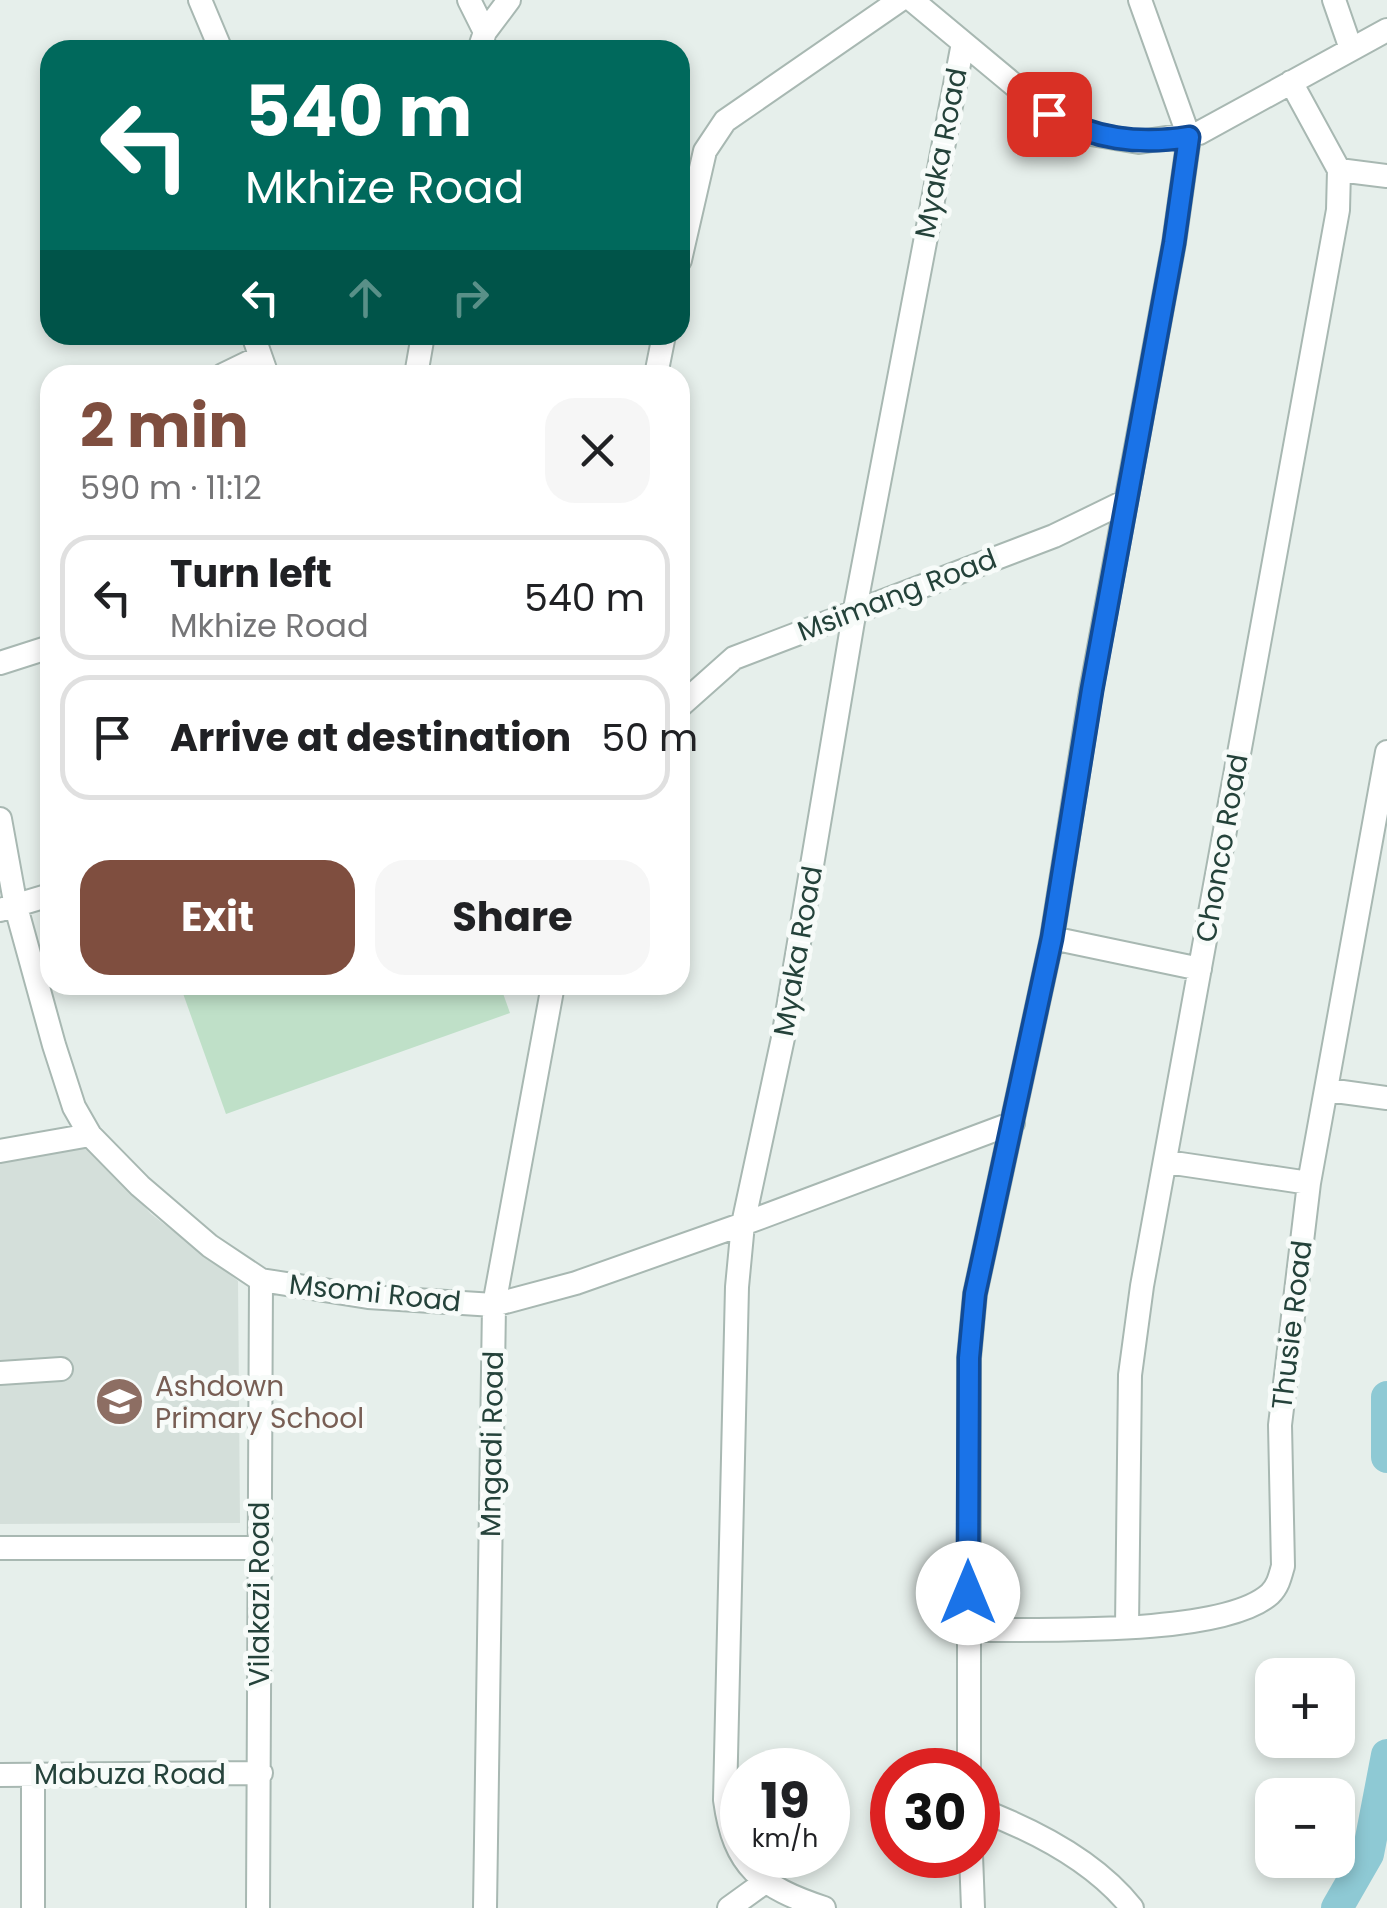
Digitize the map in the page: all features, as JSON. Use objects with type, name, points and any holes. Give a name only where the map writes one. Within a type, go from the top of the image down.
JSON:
[{"type":"street","points":[[200,0],[216,40]]},
{"type":"street","points":[[469,0],[482,40]]},
{"type":"street","points":[[483,40],[509,0]]},
{"type":"street","points":[[690,218],[706,150],[726,121],[900,0]]},
{"type":"street","points":[[912,0],[1049,114],[1117,140],[1189,137],[1387,30]]},
{"type":"street","points":[[969,1748],[969,1358],[975,1294],[1052,938],[1174,243],[1189,137],[1140,0]]},
{"type":"street","points":[[1334,0],[1351,49]]},
{"type":"street","name":"Myaka Road","points":[[765,1882],[744,1863],[729,1830],[725,1800],[737,1288],[744,1224],[783,1038],[855,609],[963,44]]},
{"type":"street","points":[[1291,82],[1339,170],[1387,176]]},
{"type":"street","name":"Chonco Road","points":[[1127,1627],[1130,1375],[1333,244],[1339,170]]},
{"type":"street","name":"Msimang Road","points":[[690,697],[734,658],[1054,536],[1126,501]]},
{"type":"street","points":[[0,663],[40,650]]},
{"type":"street","name":"Thusie Road","points":[[968,1630],[1127,1627],[1242,1610],[1278,1584],[1283,1566],[1280,1425],[1308,1183],[1387,752]]},
{"type":"street","name":"Msomi Road","points":[[0,818],[8,908],[70,1091],[90,1135],[140,1186],[210,1246],[261,1280],[368,1298],[494,1305],[576,1283],[744,1224],[1013,1122]]},
{"type":"street","points":[[8,908],[40,898]]},
{"type":"street","points":[[1052,938],[1200,969]]},
{"type":"street","name":"Mngadi Road","points":[[485,1908],[494,1305],[551,995]]},
{"type":"street","points":[[1328,1090],[1387,1098]]},
{"type":"street","points":[[0,1151],[90,1135]]},
{"type":"street","points":[[1167,1162],[1308,1183]]},
{"type":"street","name":"Vilakazi Road","points":[[258,1908],[261,1280]]},
{"type":"street","points":[[0,1373],[61,1369]]},
{"type":"street","points":[[0,1548],[258,1548]]},
{"type":"street","name":"Mabuza Road","points":[[0,1774],[261,1773]]},
{"type":"street","points":[[33,1774],[33,1908]]},
{"type":"street","points":[[1000,1818],[1080,1860],[1132,1908]]},
{"type":"street","points":[[972,1878],[973,1908]]},
{"type":"street","points":[[729,1908],[765,1882],[824,1908]]},
{"type":"shaded area","name":"Ashdown Primary School","points":[[86,1142],[151,1214],[238,1281],[240,1523],[0,1524],[0,1157]]},
{"type":"green space","points":[[184,995],[504,995],[510,1013],[226,1114]]},
{"type":"waterway","points":[[1387,1397],[1387,1457]]},
{"type":"waterway","points":[[1337,1908],[1368,1854],[1387,1755]]},
{"type":"place","name":"Ashdown Primary School","points":[[120,1402]]},
{"type":"route","points":[[968,1593],[969,1358],[975,1294],[1052,938],[1092,690],[1174,243],[1189,137],[1117,140],[1091,134],[1049,114]]}]
